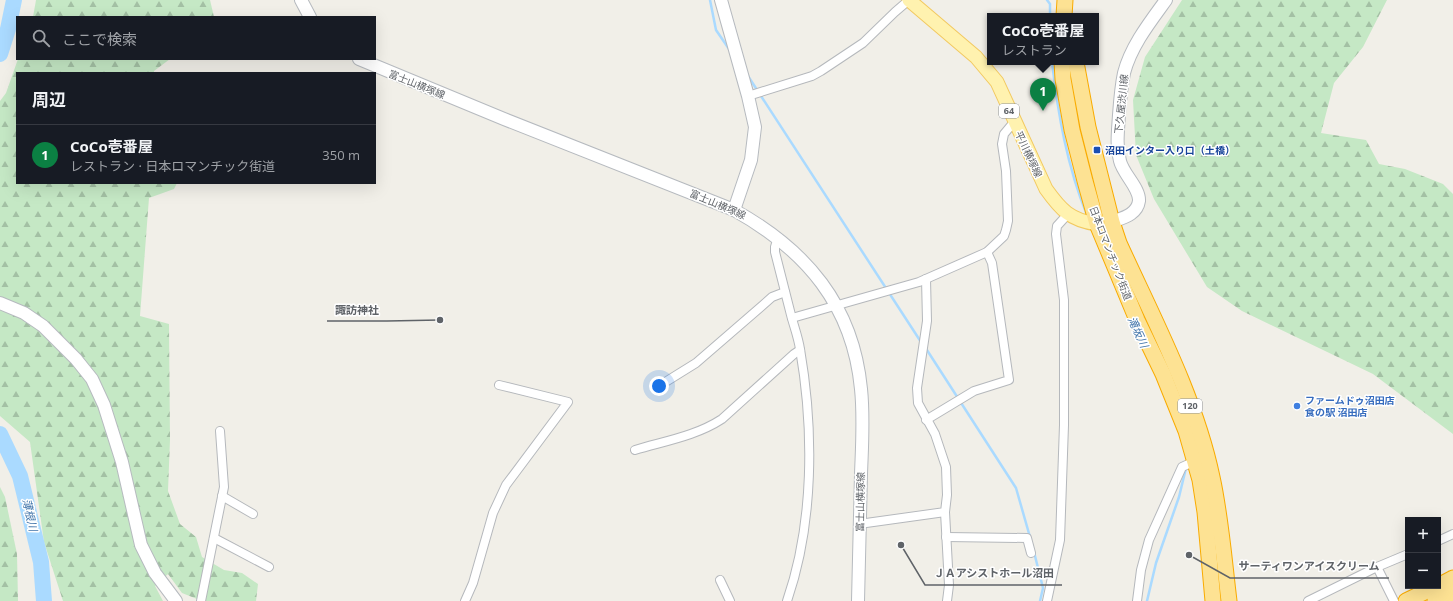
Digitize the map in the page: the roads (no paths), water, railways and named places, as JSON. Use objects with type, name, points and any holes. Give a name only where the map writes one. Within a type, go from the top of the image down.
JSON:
[{"type":"highway","name":"日本ロマンチック街道","points":[[1062,65],[1063,79],[1072,130],[1085,181],[1104,223],[1137,320],[1163,374],[1186,431],[1195,461],[1200,480],[1205,512],[1213,601]]},
{"type":"highway","name":"日本ロマンチック街道","points":[[1077,65],[1104,223],[1119,243],[1175,367],[1198,426],[1212,477],[1217,504],[1229,601]]},
{"type":"highway","points":[[1441,584],[1453,578]]},
{"type":"highway","points":[[1406,601],[1432,589]]},
{"type":"highway","points":[[1435,601],[1453,593]]},
{"type":"main road","points":[[301,0],[309,16]]},
{"type":"main road","points":[[721,0],[748,96],[755,128],[753,149],[748,172],[734,210]]},
{"type":"main road","name":"平川横塚線","points":[[909,0],[976,57],[997,82],[1046,189],[1056,203],[1068,214],[1083,222],[1104,223]]},
{"type":"main road","name":"下久屋渋川線","points":[[1104,223],[1129,216],[1138,205],[1139,198],[1121,165],[1118,153],[1120,98],[1124,73],[1129,58],[1136,44],[1166,0]]},
{"type":"main road","name":"富士山横塚線","points":[[361,60],[504,119],[734,210],[751,219],[778,237],[801,257],[828,292],[836,306],[850,336],[859,372],[862,423],[858,601]]},
{"type":"main road","points":[[0,303],[24,313],[43,326],[76,358],[92,379],[104,405],[122,462],[141,545],[155,573],[176,601]]},
{"type":"street","points":[[748,96],[812,76],[821,71],[863,43],[894,12],[909,0]]},
{"type":"street","points":[[792,318],[926,279],[987,252],[1004,236],[1008,221],[1006,171],[1002,144],[1004,134],[1014,122]]},
{"type":"street","points":[[1047,601],[1060,540],[1064,425],[1064,300],[1056,234],[1057,226],[1068,214]]},
{"type":"street","points":[[778,237],[775,252],[800,350],[809,420],[809,459],[804,527],[794,576],[787,601]]},
{"type":"street","points":[[926,420],[974,391],[1009,380],[992,263],[987,252]]},
{"type":"street","points":[[926,279],[927,321],[917,388],[918,403],[935,434],[946,467],[947,495],[945,512],[949,585],[947,601]]},
{"type":"street","points":[[658,386],[696,363],[763,305],[777,294],[785,292]]},
{"type":"street","points":[[635,450],[688,435],[722,419],[788,359],[800,350]]},
{"type":"street","points":[[465,601],[473,583],[493,513],[506,485],[568,402],[499,385]]},
{"type":"street","points":[[201,601],[224,487],[220,431]]},
{"type":"street","points":[[1137,601],[1141,570],[1149,540],[1182,467],[1195,461]]},
{"type":"street","points":[[222,496],[254,514]]},
{"type":"street","points":[[859,524],[945,512]]},
{"type":"street","points":[[1441,540],[1453,534]]},
{"type":"street","points":[[946,537],[1027,538],[1031,553]]},
{"type":"street","points":[[214,538],[269,567]]},
{"type":"street","points":[[1308,601],[1379,570],[1405,556]]},
{"type":"street","points":[[1379,570],[1394,601]]},
{"type":"street","points":[[720,580],[730,601]]},
{"type":"waterway","name":"薄根川","points":[[0,54],[8,29],[14,0]]},
{"type":"waterway","points":[[710,0],[716,30],[729,49]]},
{"type":"waterway","name":"滝坂川","points":[[1047,0],[1050,4],[1050,13]]},
{"type":"waterway","name":"滝坂川","points":[[1052,65],[1064,140],[1074,178],[1087,215]]},
{"type":"waterway","points":[[748,76],[921,342]]},
{"type":"waterway","points":[[925,347],[1016,488],[1030,537]]},
{"type":"waterway","name":"薄根川","points":[[0,434],[20,476],[41,562],[44,601]]},
{"type":"waterway","name":"滝坂川","points":[[1147,601],[1156,563],[1179,497],[1186,468]]},
{"type":"waterway","points":[[1034,552],[1043,588],[1040,601]]},
{"type":"place","name":"CoCo壱番屋","points":[[1043,111]]},
{"type":"place","name":"沼田インター入り口（土橋）","points":[[1097,150]]},
{"type":"place","name":"諏訪神社","points":[[440,320]]},
{"type":"place","name":"ファームドゥ沼田店 食の駅 沼田店","points":[[1297,406]]},
{"type":"place","name":"ＪＡアシストホール沼田","points":[[901,545]]},
{"type":"place","name":"サーティワンアイスクリーム","points":[[1189,555]]}]
